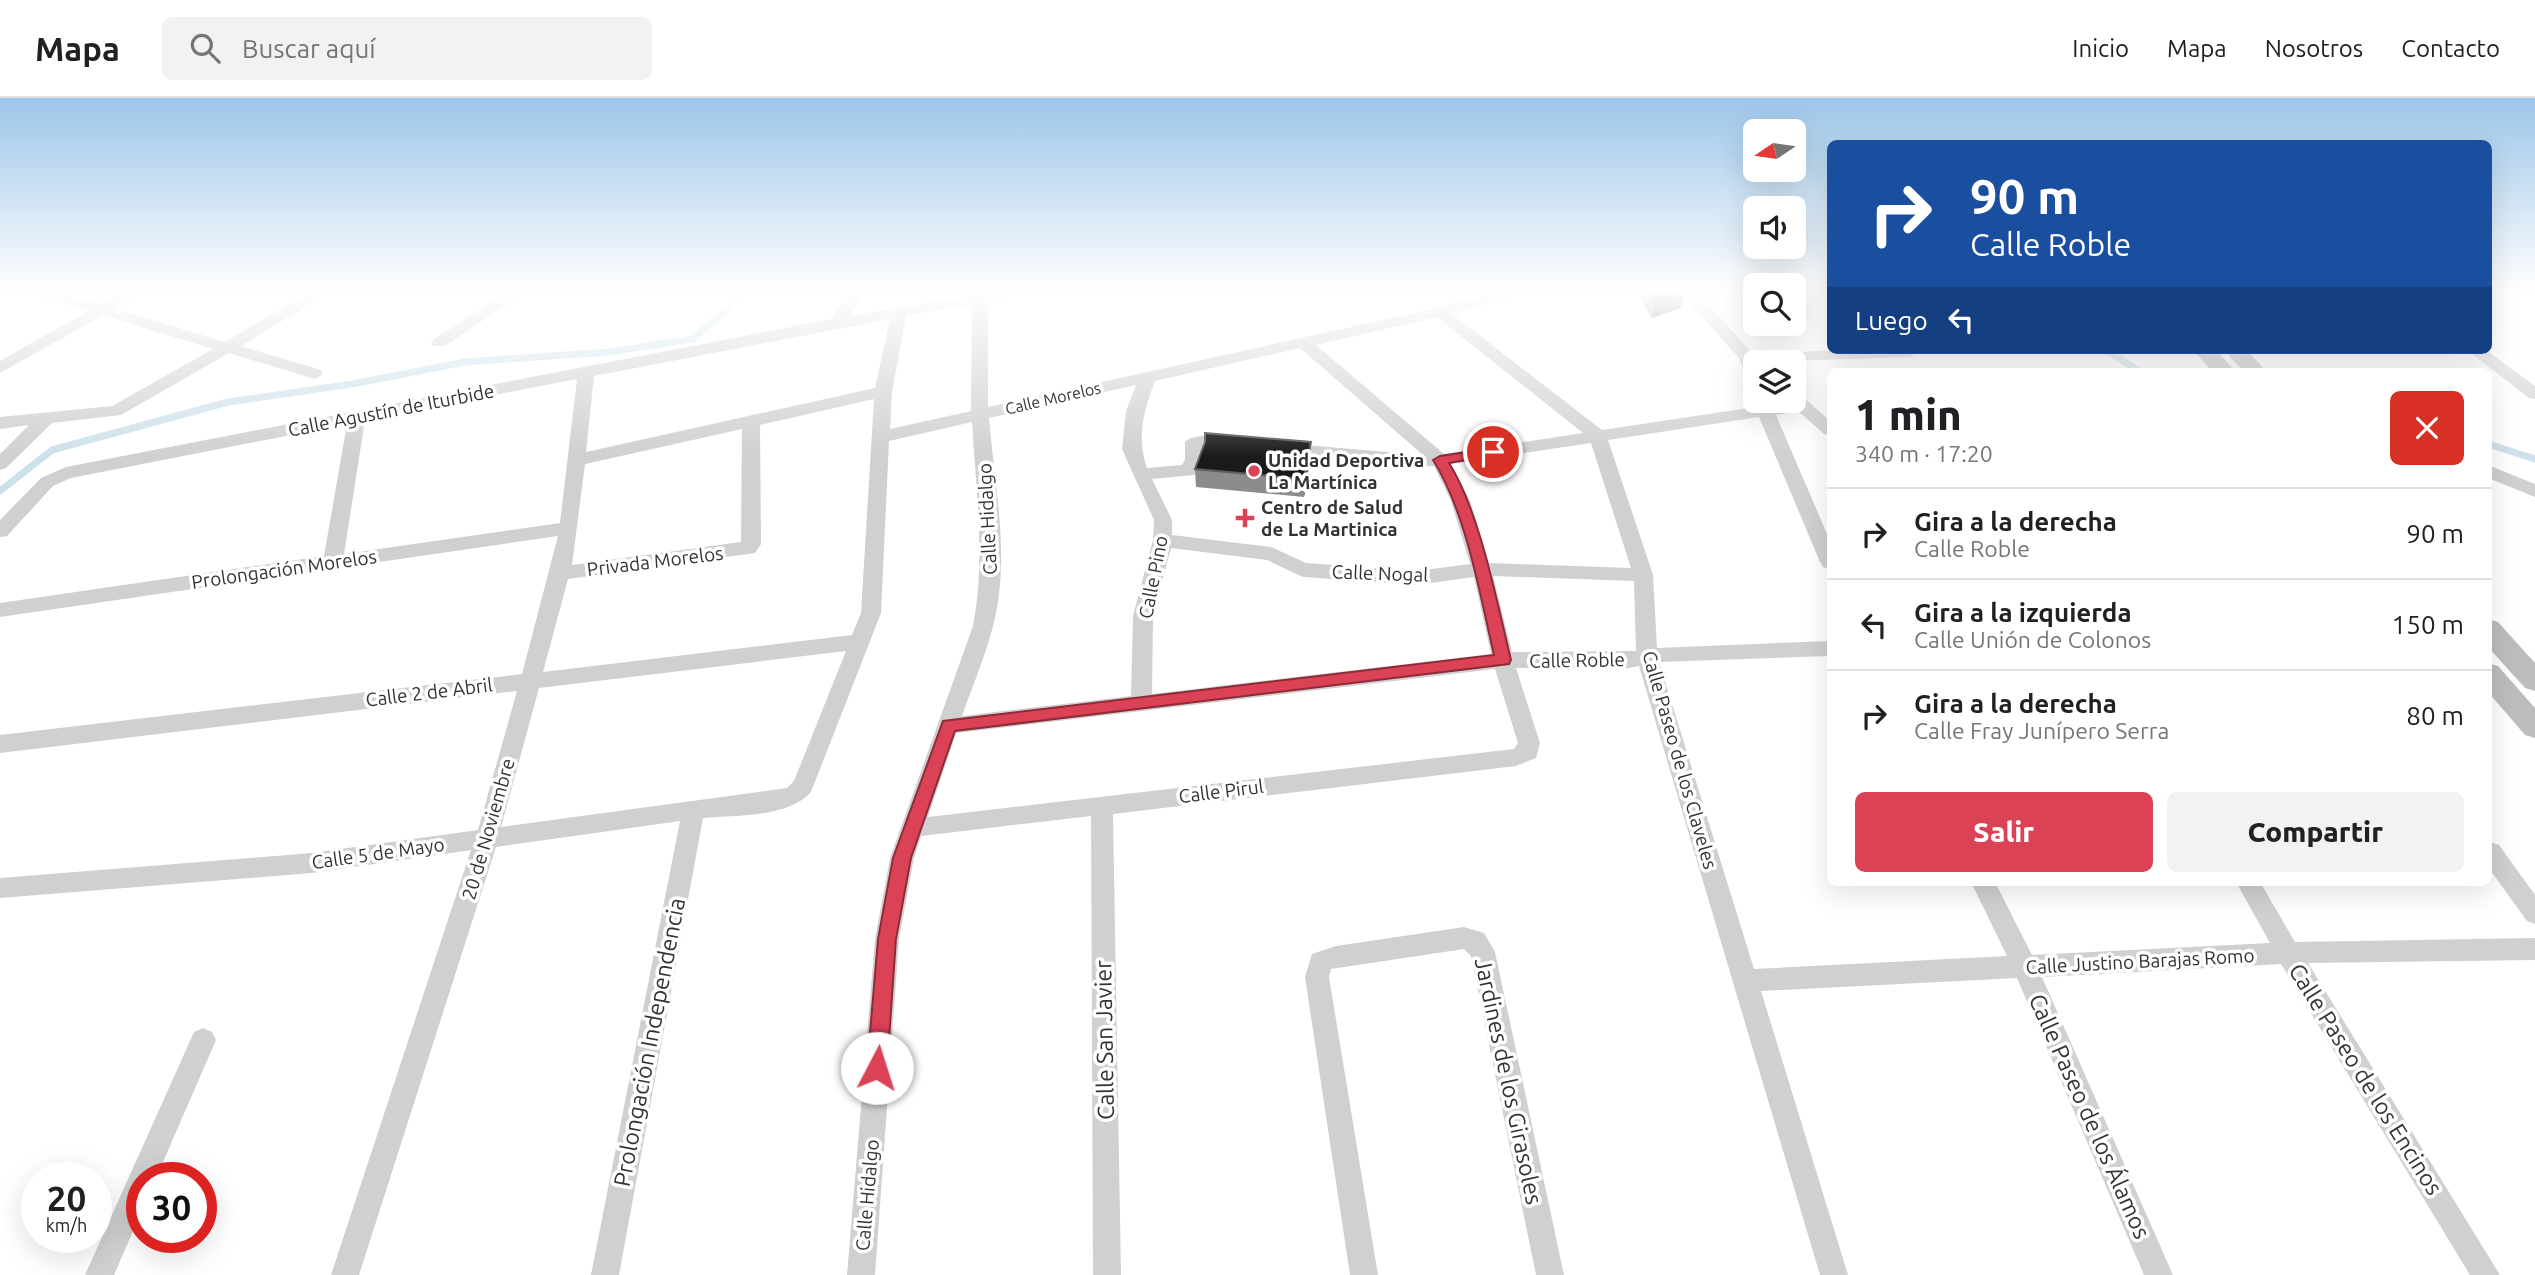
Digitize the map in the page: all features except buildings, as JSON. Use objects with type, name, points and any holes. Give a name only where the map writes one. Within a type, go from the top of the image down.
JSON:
[{"type":"main road","points":[[2208,354],[2221,368]]},
{"type":"main road","points":[[2239,354],[2252,368]]},
{"type":"main road","points":[[2492,633],[2535,681]]},
{"type":"main road","points":[[2492,678],[2535,727]]},
{"type":"street","points":[[0,368],[37,347]]},
{"type":"street","points":[[0,423],[115,411],[227,347],[315,374]]},
{"type":"street","name":"Calle Agustín de Iturbide","points":[[0,531],[57,476],[715,347]]},
{"type":"street","points":[[859,642],[871,613],[883,392],[892,347]]},
{"type":"street","name":"Calle Hidalgo","points":[[861,1275],[887,939],[902,858],[983,626],[991,593],[991,555],[980,415],[980,347]]},
{"type":"street","name":"Calle Morelos","points":[[880,437],[1281,347]]},
{"type":"street","points":[[1309,347],[1440,460],[1453,481],[1481,569],[1503,660]]},
{"type":"street","points":[[1485,347],[1598,436]]},
{"type":"street","points":[[1806,359],[1878,354]]},
{"type":"street","points":[[2480,354],[2535,394]]},
{"type":"street","name":"20 de Noviembre","points":[[345,1275],[487,838],[559,573],[568,528],[586,372]]},
{"type":"street","name":"Calle Pino","points":[[1141,703],[1143,616],[1163,540],[1163,520],[1131,449],[1135,411],[1148,376]]},
{"type":"street","points":[[576,460],[883,392]]},
{"type":"street","points":[[1806,408],[1827,427]]},
{"type":"street","points":[[1140,474],[1188,471],[1194,460],[1194,442],[1414,461],[1440,460],[1598,436],[1743,410]]},
{"type":"street","points":[[1766,413],[1827,555]]},
{"type":"street","points":[[332,562],[357,416]]},
{"type":"street","points":[[0,464],[47,418]]},
{"type":"street","name":"Privada Morelos","points":[[559,573],[748,548],[751,544],[751,421]]},
{"type":"street","name":"Calle Paseo de los Claveles","points":[[1598,436],[1643,575],[1647,657],[1834,1275]]},
{"type":"street","points":[[2492,473],[2535,491]]},
{"type":"street","name":"Prolongación Morelos","points":[[0,610],[568,528]]},
{"type":"street","name":"Calle Nogal","points":[[1163,540],[1271,554],[1303,570],[1416,578],[1481,569],[1643,575]]},
{"type":"street","name":"Calle 2 de Abril","points":[[0,744],[859,642]]},
{"type":"street","name":"Calle 5 de Mayo","points":[[0,888],[312,863],[775,801],[795,795],[803,786],[859,642]]},
{"type":"street","name":"Calle Roble","points":[[948,726],[1503,660],[1624,661],[1669,653],[1827,648]]},
{"type":"street","name":"Calle Pirul","points":[[913,828],[1516,757],[1528,752],[1529,743],[1503,660]]},
{"type":"street","name":"Calle San Javier","points":[[1102,805],[1107,1275]]},
{"type":"street","name":"Prolongación Independencia","points":[[605,1275],[693,810]]},
{"type":"street","points":[[2492,853],[2535,914]]},
{"type":"street","name":"Calle Paseo de los Álamos","points":[[1985,886],[2025,967],[2160,1275]]},
{"type":"street","name":"Calle Paseo de los Encinos","points":[[2250,886],[2288,953],[2486,1275]]},
{"type":"street","name":"Jardines de los Girasoles","points":[[1364,1275],[1317,977],[1321,962],[1336,957],[1464,938],[1475,941],[1483,952],[1550,1275]]},
{"type":"street","name":"Calle Justino Barajas Romo","points":[[1745,981],[2288,953],[2535,949]]},
{"type":"street","points":[[99,1275],[203,1040]]},
{"type":"waterway","points":[[0,491],[52,450],[228,402],[352,384],[465,362],[608,352],[641,347]]},
{"type":"waterway","points":[[2112,354],[2134,368]]},
{"type":"waterway","points":[[2492,445],[2535,459]]},
{"type":"place","name":"Unidad Deportiva La Martínica","points":[[1254,471]]},
{"type":"place","name":"Centro de Salud de La Martinica","points":[[1245,518]]},
{"type":"route","points":[[877,1068],[887,939],[902,858],[948,726],[1503,660],[1481,569],[1453,481],[1440,460],[1493,452]]}]
